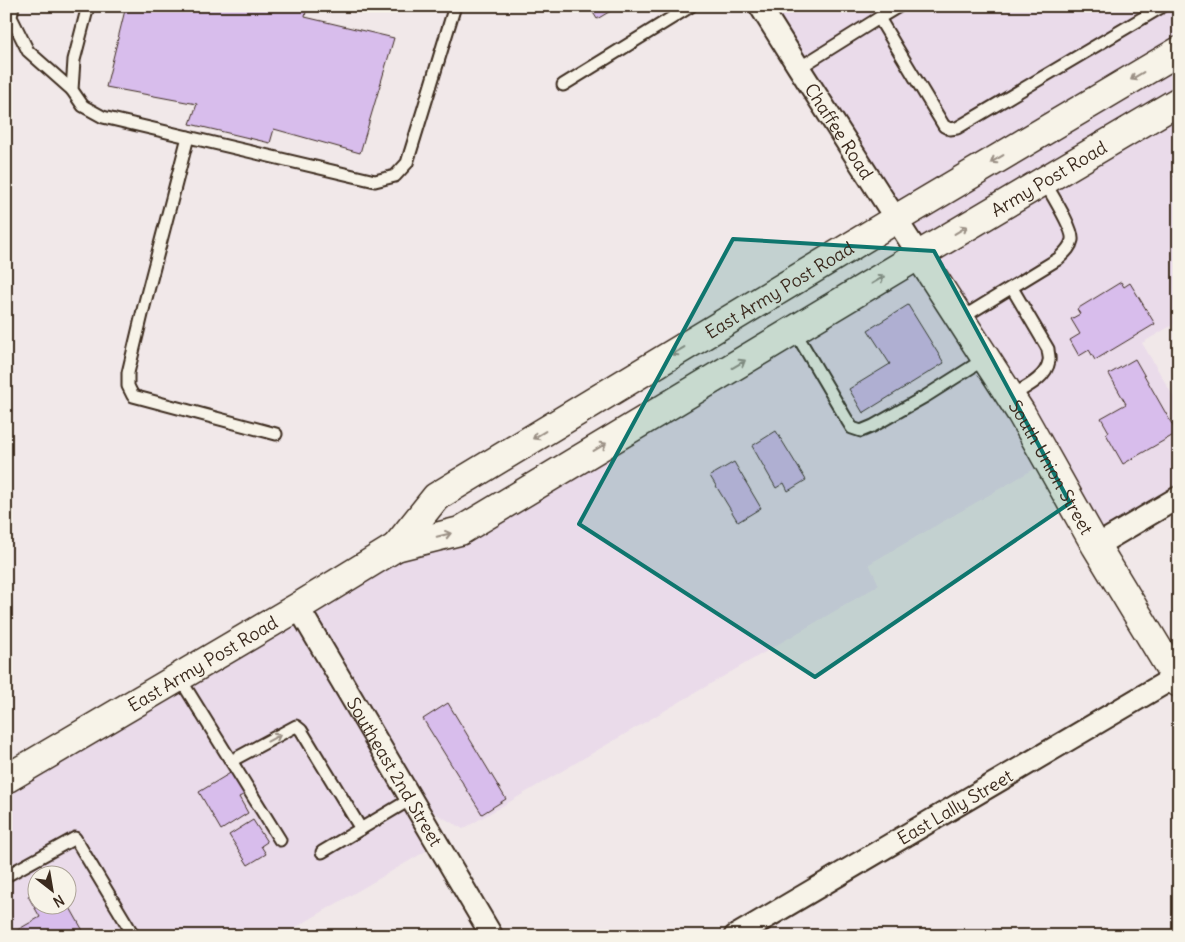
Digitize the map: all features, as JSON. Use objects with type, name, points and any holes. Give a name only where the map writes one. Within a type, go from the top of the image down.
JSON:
[{"type":"main road","name":"East Army Post Road","points":[[396,547],[436,497],[896,219],[1179,51]]},
{"type":"main road","name":"Army Post Road","points":[[919,256],[1179,101]]},
{"type":"main road","name":"East Army Post Road","points":[[6,779],[396,547],[460,531],[919,256]]},
{"type":"main road","name":"South Union Street","points":[[919,256],[1011,396],[1096,546],[1177,680]]},
{"type":"street","name":"Chaffee Road","points":[[761,7],[919,256]]},
{"type":"street","points":[[1096,546],[1179,497]]},
{"type":"street","name":"Southeast 2nd Street","points":[[298,607],[492,936]]},
{"type":"street","name":"East Lally Street","points":[[735,936],[1177,680]]},
{"type":"lane","points":[[13,6],[11,17],[28,51],[72,90],[82,106],[103,117],[375,181],[395,176],[407,163],[455,6]]},
{"type":"lane","points":[[72,90],[74,60],[88,6]]},
{"type":"lane","points":[[563,85],[691,6]]},
{"type":"lane","points":[[798,68],[899,6]]},
{"type":"lane","points":[[879,18],[944,126],[956,128],[1163,6]]},
{"type":"lane","points":[[188,137],[144,306],[128,373],[128,386],[132,396],[276,434]]},
{"type":"lane","points":[[960,319],[1058,259],[1069,248],[1072,238],[1063,214],[1044,181]]},
{"type":"lane","points":[[1011,396],[1040,378],[1046,370],[1049,360],[1048,349],[1012,288]]},
{"type":"lane","points":[[794,330],[852,428],[861,431],[926,396],[986,358]]},
{"type":"lane","points":[[179,677],[280,840]]},
{"type":"lane","points":[[231,761],[296,726],[301,730],[361,829]]},
{"type":"lane","points":[[322,852],[411,799]]},
{"type":"lane","points":[[6,876],[76,838],[134,936]]},
{"type":"highlighted area","points":[[733,239],[934,251],[1070,503],[815,677],[579,524]]},
{"type":"shaded area","points":[[760,6],[1179,6],[1179,321],[1142,343],[1179,406],[1179,497],[1096,546],[1048,461],[869,564],[879,585],[463,829],[412,800],[426,851],[281,936],[6,936],[6,779],[298,607],[918,256]]},
{"type":"building","points":[[126,6],[307,6],[305,17],[394,38],[360,153],[274,129],[270,143],[190,124],[197,104],[106,87]]},
{"type":"building","points":[[589,6],[619,6],[597,19]]},
{"type":"building","points":[[1179,173],[1179,184],[1174,176]]},
{"type":"building","points":[[1121,282],[1124,287],[1130,283],[1155,324],[1095,360],[1089,350],[1079,356],[1070,340],[1080,334],[1071,319],[1080,314],[1077,309]]},
{"type":"building","points":[[908,305],[944,363],[863,413],[849,389],[890,364],[868,330]]},
{"type":"building","points":[[1135,359],[1177,433],[1123,464],[1106,434],[1109,432],[1101,418],[1126,404],[1109,374]]},
{"type":"building","points":[[776,431],[806,480],[788,491],[784,483],[776,488],[752,446]]},
{"type":"building","points":[[734,462],[761,508],[738,522],[710,476]]},
{"type":"building","points":[[448,703],[506,799],[482,814],[423,719]]},
{"type":"building","points":[[232,772],[245,794],[239,797],[248,813],[221,830],[199,792]]},
{"type":"building","points":[[253,820],[267,842],[261,846],[266,854],[248,865],[229,835]]},
{"type":"building","points":[[38,914],[74,914],[86,936],[7,936],[40,917]]}]
